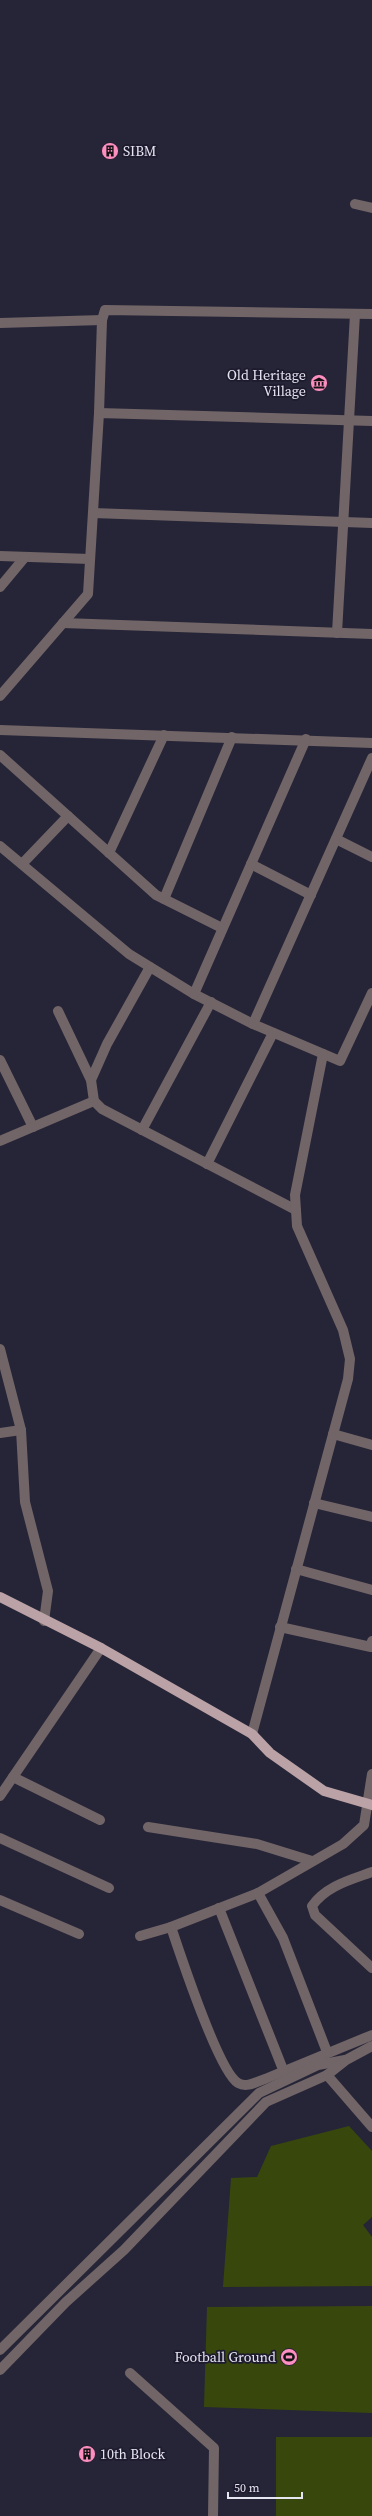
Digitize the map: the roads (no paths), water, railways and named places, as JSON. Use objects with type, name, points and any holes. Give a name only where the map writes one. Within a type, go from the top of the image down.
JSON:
[{"type":"main road","points":[[0,1597],[44,1621],[101,1648],[252,1734],[270,1752],[324,1791],[370,1805]]},
{"type":"street","points":[[355,204],[372,208]]},
{"type":"street","points":[[0,696],[88,594],[99,413],[102,320],[105,310],[372,314]]},
{"type":"street","points":[[337,633],[355,314]]},
{"type":"street","points":[[0,323],[102,320]]},
{"type":"street","points":[[99,413],[372,421]]},
{"type":"street","points":[[93,513],[372,523]]},
{"type":"street","points":[[0,556],[90,559]]},
{"type":"street","points":[[0,587],[25,556]]},
{"type":"street","points":[[63,623],[372,634]]},
{"type":"street","points":[[0,730],[306,739],[372,743]]},
{"type":"street","points":[[109,853],[164,735]]},
{"type":"street","points":[[164,899],[232,737]]},
{"type":"street","points":[[194,994],[306,739]]},
{"type":"street","points":[[0,755],[156,895],[222,928]]},
{"type":"street","points":[[253,1024],[372,758]]},
{"type":"street","points":[[22,864],[68,816]]},
{"type":"street","points":[[336,839],[372,856]]},
{"type":"street","points":[[0,846],[128,954],[194,994],[253,1024],[340,1061],[372,993]]},
{"type":"street","points":[[251,864],[311,895]]},
{"type":"street","points":[[91,1080],[107,1044],[150,967]]},
{"type":"street","points":[[142,1130],[211,1002]]},
{"type":"street","points":[[58,1011],[91,1080],[94,1101],[102,1110],[296,1210]]},
{"type":"street","points":[[207,1164],[273,1033]]},
{"type":"street","points":[[252,1734],[348,1379],[350,1359],[343,1330],[297,1226],[295,1195],[323,1054]]},
{"type":"street","points":[[0,1060],[32,1127]]},
{"type":"street","points":[[0,1141],[94,1101]]},
{"type":"street","points":[[0,1351],[21,1430],[25,1502],[48,1591],[44,1621]]},
{"type":"street","points":[[0,1433],[21,1430]]},
{"type":"street","points":[[333,1434],[372,1445]]},
{"type":"street","points":[[314,1503],[372,1517]]},
{"type":"street","points":[[296,1569],[372,1590]]},
{"type":"street","points":[[280,1627],[371,1646],[372,1641]]},
{"type":"street","points":[[0,1796],[101,1648]]},
{"type":"street","points":[[140,1936],[171,1927],[258,1893],[343,1844],[364,1825],[370,1805],[372,1774]]},
{"type":"street","points":[[13,1777],[100,1820]]},
{"type":"street","points":[[148,1827],[257,1844],[312,1861]]},
{"type":"street","points":[[0,1838],[109,1888]]},
{"type":"street","points":[[372,1872],[332,1888],[318,1897],[312,1906],[315,1915],[372,1968]]},
{"type":"street","points":[[258,1893],[283,1938],[327,2052]]},
{"type":"street","points":[[0,1900],[79,1934]]},
{"type":"street","points":[[220,1908],[284,2072]]},
{"type":"street","points":[[171,1927],[197,2002],[228,2073],[238,2083],[247,2086],[284,2072],[327,2052],[372,2035]]},
{"type":"street","points":[[0,2370],[66,2302],[124,2250],[266,2102],[327,2075],[346,2060],[372,2046]]},
{"type":"street","points":[[0,2350],[259,2093],[318,2064],[346,2060]]},
{"type":"street","points":[[327,2075],[372,2127]]},
{"type":"street","points":[[130,2373],[214,2448],[213,2516]]},
{"type":"place","name":"SIBM","points":[[110,151]]},
{"type":"place","name":"Old Heritage Village","points":[[319,383]]},
{"type":"place","name":"Football Ground","points":[[289,2357]]},
{"type":"place","name":"10th Block","points":[[87,2454]]}]
